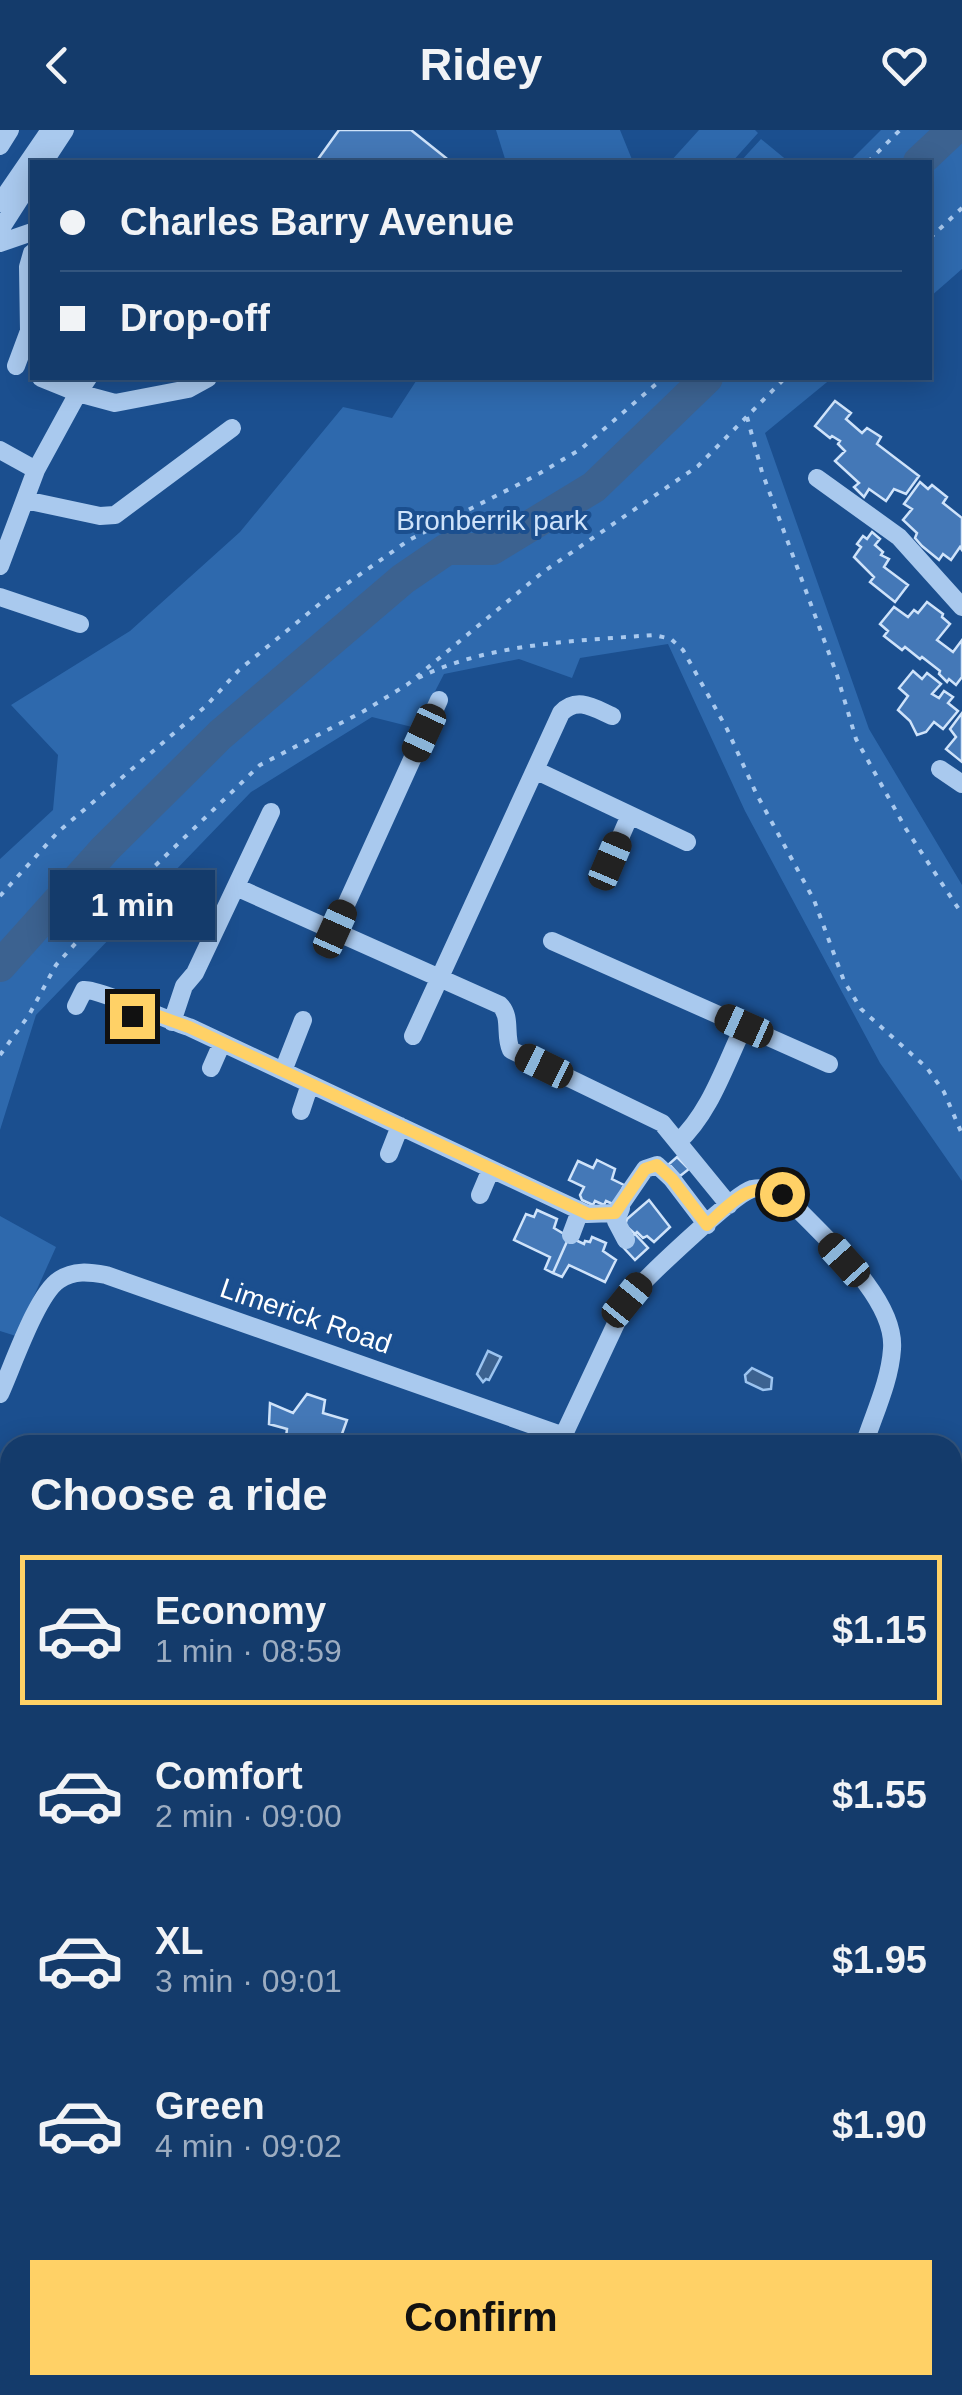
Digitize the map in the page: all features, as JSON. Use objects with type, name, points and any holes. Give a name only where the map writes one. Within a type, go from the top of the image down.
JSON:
[{"type":"street","points":[[0,146],[10,130]]},
{"type":"street","points":[[0,203],[50,130]]},
{"type":"street","points":[[47,160],[65,130]]},
{"type":"street","points":[[0,230],[30,183]]},
{"type":"street","points":[[0,243],[30,233]]},
{"type":"street","points":[[16,366],[29,330],[30,260]]},
{"type":"street","points":[[53,380],[83,385],[115,402],[188,389],[204,380]]},
{"type":"street","points":[[0,566],[36,470],[83,385]]},
{"type":"street","points":[[25,500],[100,516],[115,515],[232,428]]},
{"type":"street","points":[[0,450],[36,470]]},
{"type":"street","points":[[817,478],[898,537],[962,608]]},
{"type":"street","points":[[0,597],[80,624]]},
{"type":"street","points":[[335,929],[439,700]]},
{"type":"street","points":[[413,1036],[566,708],[580,703],[612,716]]},
{"type":"street","points":[[535,770],[687,842]]},
{"type":"street","points":[[940,770],[962,784]]},
{"type":"street","points":[[185,1019],[184,986],[195,973],[271,812]]},
{"type":"street","points":[[610,861],[630,815]]},
{"type":"street","points":[[236,887],[441,977],[505,1010],[506,1037],[511,1050],[662,1123],[671,1141],[729,1205]]},
{"type":"street","points":[[552,941],[829,1064]]},
{"type":"street","points":[[127,1030],[129,984]]},
{"type":"street","points":[[76,1006],[84,990],[92,988],[128,1005],[185,1019],[222,1042],[265,1054],[298,1074],[384,1109],[400,1126],[472,1150],[491,1169],[563,1192],[580,1210],[605,1216],[622,1208]]},
{"type":"street","points":[[301,1110],[298,1074],[302,1020]]},
{"type":"street","points":[[626,1240],[616,1221],[622,1208],[671,1141],[691,1130],[744,1026]]},
{"type":"street","points":[[211,1068],[222,1042]]},
{"type":"street","points":[[389,1154],[400,1126]]},
{"type":"street","points":[[650,1166],[657,1165],[672,1179],[707,1225]]},
{"type":"street","points":[[480,1195],[491,1169]]},
{"type":"street","points":[[562,1435],[627,1300],[641,1282],[729,1205],[752,1189],[768,1189],[782,1194],[866,1285],[879,1300],[889,1322],[891,1358],[867,1435]]},
{"type":"street","points":[[571,1235],[580,1210]]},
{"type":"street","name":"Limerick Road","points":[[0,1394],[51,1286],[69,1275],[89,1272],[546,1435]]},
{"type":"path","points":[[870,160],[900,130]]},
{"type":"path","points":[[932,236],[962,208]]},
{"type":"path","points":[[0,896],[58,832],[206,706],[239,670],[328,597],[409,540],[581,449],[660,380]]},
{"type":"path","points":[[0,1055],[29,1016],[56,965],[260,765],[408,684],[544,572],[698,466],[783,380]]},
{"type":"path","points":[[748,418],[762,472],[837,675],[856,739],[906,829],[962,914]]},
{"type":"path","points":[[408,684],[466,659],[514,650],[636,636],[671,639],[683,650],[727,729],[756,793],[814,900],[844,981],[861,1009],[928,1068],[944,1092],[962,1134]]},
{"type":"green space","points":[[496,130],[620,130],[632,160],[505,160]]},
{"type":"green space","points":[[699,130],[758,133],[734,160],[672,160]]},
{"type":"green space","points":[[881,130],[962,130],[962,269],[932,295],[932,160],[851,160]]},
{"type":"green space","points":[[761,139],[787,160],[742,160]]},
{"type":"green space","name":"Bronberrik park","points":[[417,380],[830,380],[765,433],[869,729],[962,885],[962,1181],[880,1063],[745,811],[668,644],[580,658],[572,678],[519,659],[444,674],[416,728],[372,717],[251,792],[36,1015],[0,1130],[0,859],[53,810],[58,755],[11,705],[130,631],[240,532],[343,407],[392,418]]},
{"type":"green space","points":[[0,1216],[56,1247],[16,1336],[0,1331]]},
{"type":"shaded area","points":[[488,1351],[501,1357],[489,1380],[483,1382],[477,1374]]},
{"type":"shaded area","points":[[752,1368],[772,1378],[771,1389],[763,1390],[746,1382],[745,1375]]},
{"type":"building","points":[[339,130],[411,130],[446,158],[444,160],[317,160]]},
{"type":"building","points":[[835,401],[851,413],[846,419],[862,433],[867,428],[881,437],[877,444],[919,476],[906,494],[894,489],[886,501],[869,489],[864,497],[854,487],[859,483],[835,461],[845,451],[838,444],[840,441],[815,426]]},
{"type":"building","points":[[920,482],[928,489],[932,485],[947,497],[943,503],[962,518],[962,550],[960,547],[951,560],[943,554],[939,560],[922,546],[915,538],[917,533],[903,520],[912,509],[904,504]]},
{"type":"building","points":[[872,532],[880,539],[875,545],[883,552],[881,555],[889,559],[884,567],[908,585],[895,602],[870,582],[874,577],[854,557],[861,547],[857,544]]},
{"type":"building","points":[[927,602],[950,624],[937,640],[953,652],[962,640],[962,677],[956,685],[949,679],[947,682],[922,657],[905,647],[902,650],[884,636],[888,631],[880,624],[894,607],[908,617],[914,610],[918,613]]},
{"type":"building","points":[[913,671],[922,679],[927,673],[941,684],[932,694],[939,698],[944,691],[953,697],[948,703],[958,711],[943,729],[934,722],[926,732],[917,735],[898,710],[908,696],[899,688]]},
{"type":"building","points":[[962,713],[962,762],[946,749],[956,737],[950,729]]},
{"type":"building","points":[[677,1157],[689,1169],[680,1176],[669,1164]]},
{"type":"building","points":[[597,1160],[615,1169],[612,1179],[624,1185],[615,1205],[595,1201],[593,1205],[582,1200],[584,1187],[569,1180],[578,1161],[593,1168]]},
{"type":"building","points":[[649,1200],[670,1227],[654,1242],[625,1225]]},
{"type":"building","points":[[537,1210],[557,1219],[554,1228],[569,1237],[553,1273],[545,1269],[550,1257],[514,1240],[526,1214],[534,1217]]},
{"type":"building","points":[[635,1234],[648,1248],[635,1260],[621,1245]]},
{"type":"building","points":[[569,1237],[584,1244],[592,1237],[606,1243],[603,1251],[616,1260],[605,1282],[569,1265],[562,1277],[553,1273]]},
{"type":"building","points":[[307,1394],[325,1400],[323,1413],[347,1420],[342,1435],[286,1435],[287,1429],[269,1424],[270,1403],[293,1413]]},
{"type":"waterway","points":[[921,160],[953,130]]},
{"type":"waterway","points":[[0,966],[105,849],[220,735],[403,579],[447,549],[492,549],[594,487],[705,380]]},
{"type":"route","points":[[132,1016],[136,1008],[189,1027],[595,1216],[622,1208],[645,1169],[657,1165],[707,1225],[752,1189],[782,1194]]}]
